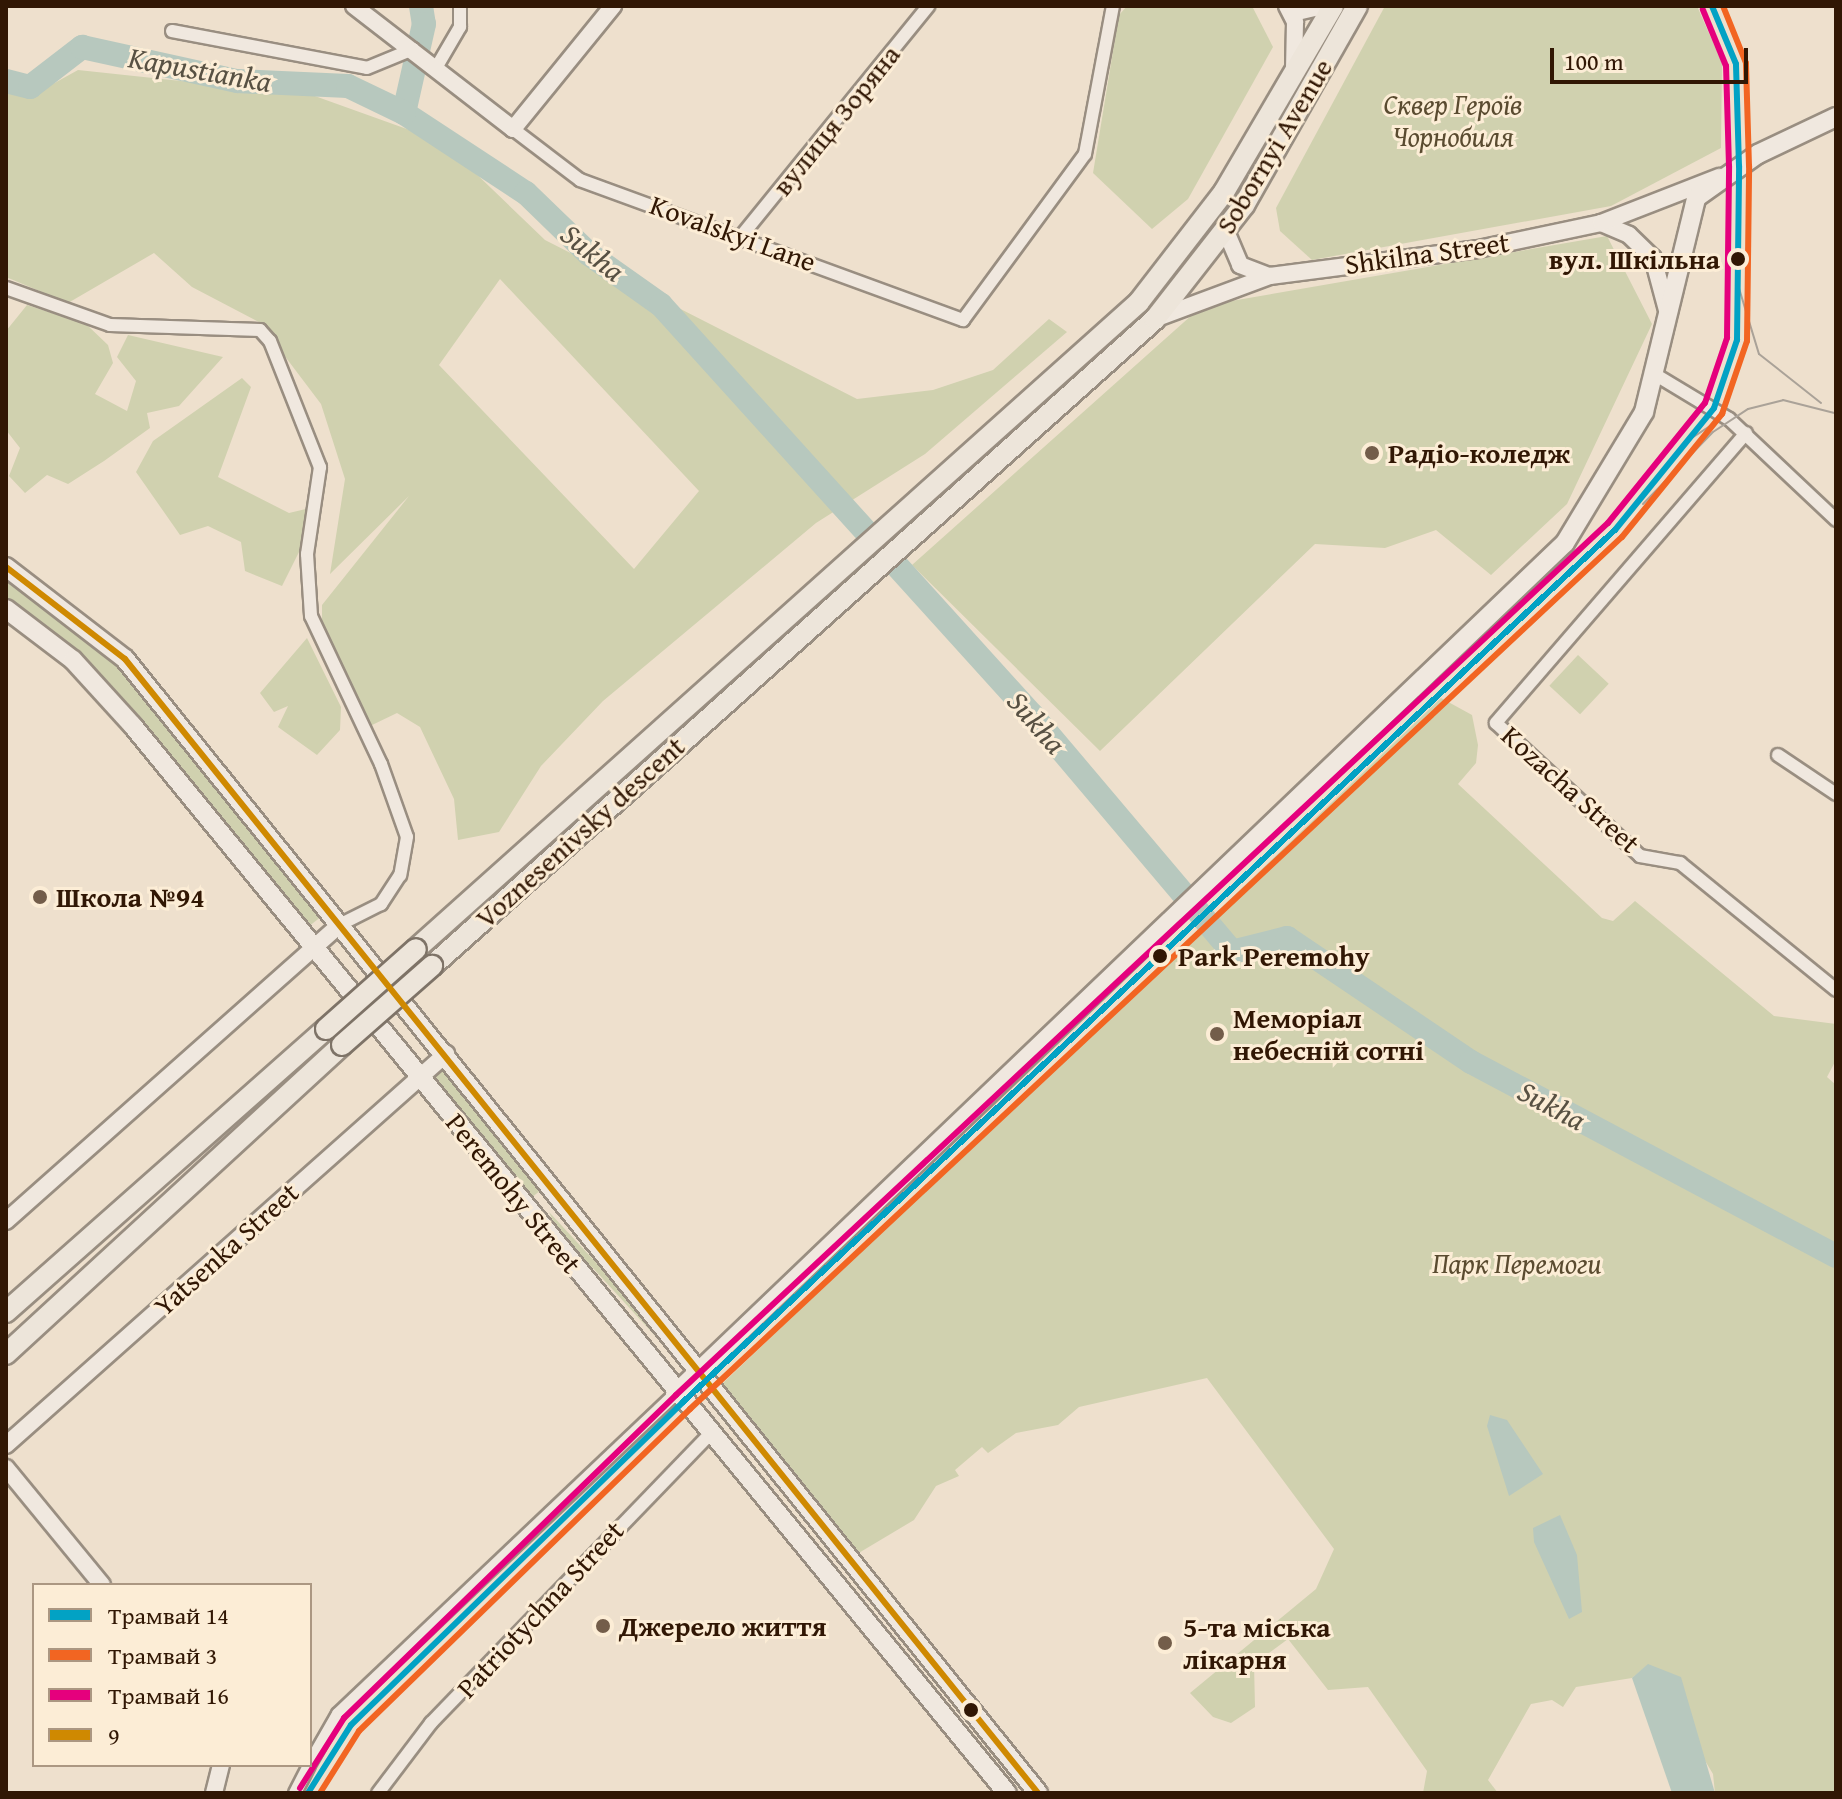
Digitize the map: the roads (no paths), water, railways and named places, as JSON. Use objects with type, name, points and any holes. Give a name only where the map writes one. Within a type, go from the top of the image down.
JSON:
[{"type":"main road","name":"Sobornyi Avenue","points":[[1139,302],[1224,192],[1333,6]]},
{"type":"main road","name":"Sobornyi Avenue","points":[[1155,319],[1225,229],[1357,6]]},
{"type":"main road","points":[[675,1394],[1215,872],[1565,543],[1628,445],[1656,375],[1684,226],[1696,198],[1719,177],[1758,154],[1836,117]]},
{"type":"main road","name":"Voznesenivsky descent","points":[[903,531],[1139,302]]},
{"type":"main road","name":"Voznesenivsky descent","points":[[6,1312],[416,949],[1155,319]]},
{"type":"main road","name":"Peremohy Street","points":[[6,567],[125,659],[446,1054],[555,1197],[1038,1793]]},
{"type":"main road","name":"Voznesenivsky descent","points":[[7,1355],[858,571]]},
{"type":"main road","name":"Peremohy Street","points":[[6,609],[73,660],[133,726],[311,947],[421,1076],[675,1394],[711,1433],[1007,1793]]},
{"type":"main road","points":[[532,1218],[555,1197]]},
{"type":"main road","points":[[842,1595],[863,1578]]},
{"type":"street","points":[[354,6],[513,129],[613,6]]},
{"type":"street","points":[[433,65],[460,27],[460,6]]},
{"type":"street","name":"вулиця Зоряна","points":[[743,234],[928,6]]},
{"type":"street","name":"Kovalskyi Lane","points":[[513,129],[580,180],[743,234],[963,320],[1085,154],[1113,6]]},
{"type":"street","points":[[1291,81],[1290,10],[1324,6]]},
{"type":"street","points":[[172,31],[367,68],[413,49]]},
{"type":"street","name":"Shkilna Street","points":[[1155,319],[1270,276],[1478,249],[1601,223],[1719,177]]},
{"type":"street","points":[[1601,223],[1629,235],[1653,258],[1669,318]]},
{"type":"street","points":[[1225,229],[1240,265],[1270,276]]},
{"type":"street","points":[[6,288],[110,325],[260,330],[270,341],[320,467],[307,554],[311,616],[381,764],[407,837],[400,875],[381,904],[339,925],[311,947],[6,1221]]},
{"type":"street","points":[[1656,375],[1746,433],[1836,520]]},
{"type":"street","name":"Kozacha Street","points":[[1746,433],[1496,723],[1640,856],[1680,863],[1836,990]]},
{"type":"street","points":[[1778,755],[1835,791]]},
{"type":"street","name":"Yatsenka Street","points":[[6,1445],[446,1054]]},
{"type":"street","points":[[312,1760],[338,1714],[675,1394]]},
{"type":"street","name":"Patriotychna Street","points":[[378,1793],[431,1723],[711,1433]]},
{"type":"street","points":[[6,1468],[100,1583]]},
{"type":"street","points":[[214,1793],[220,1767]]},
{"type":"street","points":[[295,1793],[308,1767]]},
{"type":"waterway","name":"Sukha","points":[[421,6],[424,24],[404,113],[526,193],[589,254],[661,305],[1032,715],[1232,952],[1287,938],[1471,1062],[1836,1256]]},
{"type":"waterway","name":"Kapustianka","points":[[6,81],[30,87],[82,47],[237,81],[348,86],[404,113]]},
{"type":"tram line","name":"14","points":[[308,1793],[351,1725],[683,1402],[1615,530],[1714,408],[1737,340],[1739,166],[1736,64],[1712,6]]},
{"type":"tram line","name":"3","points":[[320,1793],[359,1731],[690,1409],[1622,537],[1722,414],[1747,341],[1749,166],[1746,63],[1723,6]]},
{"type":"tram line","name":"16","points":[[300,1788],[344,1718],[676,1395],[1608,523],[1705,403],[1727,338],[1729,166],[1726,66],[1703,10]]},
{"type":"tram line","points":[[1738,285],[1759,354],[1821,403]]},
{"type":"tram line","points":[[1643,504],[1713,432],[1748,409],[1783,400],[1834,413]]},
{"type":"tram line","points":[[1687,441],[1713,424]]},
{"type":"place","name":"вул. Шкільна","points":[[1738,259]]},
{"type":"place","name":"Радіо-коледж","points":[[1372,453]]},
{"type":"place","name":"Школа №94","points":[[40,897]]},
{"type":"place","name":"Park Peremohy","points":[[1160,956]]},
{"type":"place","name":"Меморіал небесній сотні","points":[[1217,1034]]},
{"type":"place","name":"Джерело життя","points":[[603,1626]]},
{"type":"place","name":"5-та міська лікарня","points":[[1165,1643]]},
{"type":"park label","name":"Сквер Героїв Чорнобиля","points":[[1453,120]]},
{"type":"park label","name":"Парк Перемоги","points":[[1517,1263]]}]
